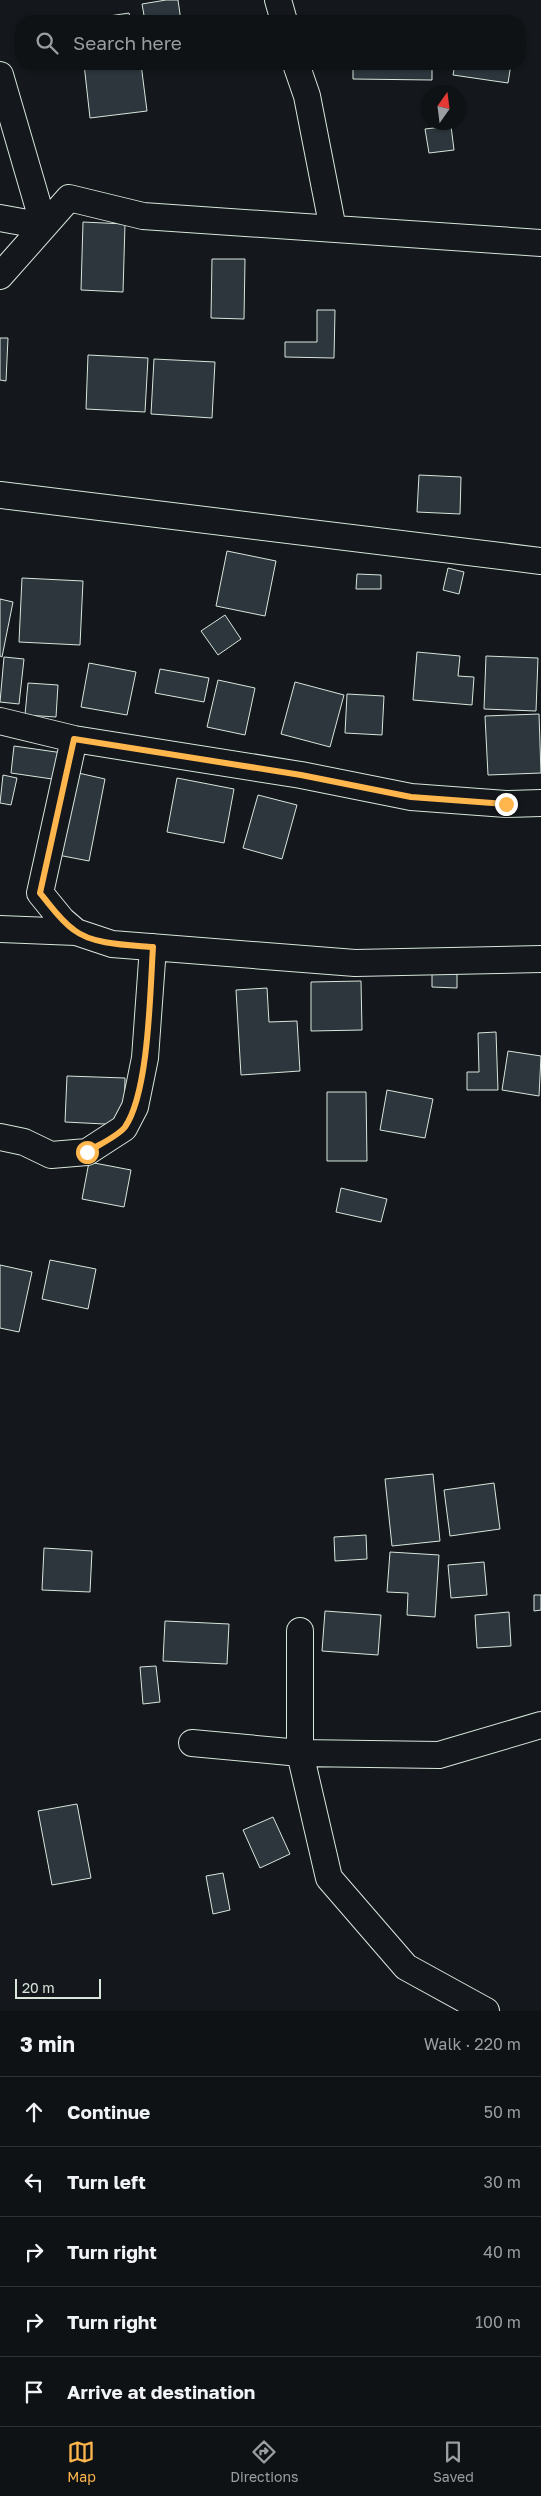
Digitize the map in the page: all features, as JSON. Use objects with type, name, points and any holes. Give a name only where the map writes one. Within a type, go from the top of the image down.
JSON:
[{"type":"street","points":[[278,0],[282,15]]},
{"type":"street","points":[[298,70],[307,96],[333,229]]},
{"type":"street","points":[[0,75],[44,226]]},
{"type":"street","points":[[0,276],[69,198],[143,216],[541,244]]},
{"type":"street","points":[[0,218],[44,226]]},
{"type":"street","points":[[0,495],[541,561]]},
{"type":"street","points":[[0,721],[74,739],[301,775],[411,797],[506,804],[541,803]]},
{"type":"street","points":[[74,739],[40,893],[62,920],[76,932]]},
{"type":"street","points":[[0,929],[76,932],[112,944],[355,963],[541,959]]},
{"type":"street","points":[[0,1137],[24,1142],[51,1155],[87,1152],[124,1128],[135,1107],[145,1058],[153,947]]},
{"type":"street","points":[[300,1631],[300,1753],[329,1878],[406,1967],[486,2011]]},
{"type":"street","points":[[192,1743],[300,1753],[439,1755],[541,1726]]},
{"type":"building","points":[[178,0],[180,15],[144,15],[142,4]]},
{"type":"building","points":[[85,70],[142,70],[147,111],[90,118]]},
{"type":"building","points":[[353,70],[432,70],[432,80],[353,79]]},
{"type":"building","points":[[454,70],[510,70],[508,83],[453,75]]},
{"type":"building","points":[[425,130],[452,130],[454,150],[429,153]]},
{"type":"building","points":[[83,222],[125,224],[123,292],[81,290]]},
{"type":"building","points":[[212,259],[245,259],[244,319],[211,318]]},
{"type":"building","points":[[317,310],[335,310],[334,358],[285,357],[285,342],[317,342]]},
{"type":"building","points":[[0,338],[8,338],[6,381],[0,380]]},
{"type":"building","points":[[88,355],[148,358],[145,412],[86,409]]},
{"type":"building","points":[[154,359],[215,362],[212,418],[151,414]]},
{"type":"building","points":[[419,475],[461,477],[460,514],[417,512]]},
{"type":"building","points":[[227,551],[276,561],[265,616],[216,606]]},
{"type":"building","points":[[448,568],[464,572],[459,594],[443,590]]},
{"type":"building","points":[[357,574],[381,575],[381,589],[356,589]]},
{"type":"building","points":[[22,578],[83,581],[80,645],[19,642]]},
{"type":"building","points":[[0,599],[13,602],[2,657],[0,656]]},
{"type":"building","points":[[225,615],[241,639],[218,655],[201,631]]},
{"type":"building","points":[[417,652],[460,656],[458,676],[474,677],[472,705],[413,700]]},
{"type":"building","points":[[486,656],[538,658],[536,711],[484,709]]},
{"type":"building","points":[[4,657],[24,659],[19,704],[0,702]]},
{"type":"building","points":[[89,663],[136,672],[127,715],[81,707]]},
{"type":"building","points":[[160,669],[209,678],[204,702],[155,693]]},
{"type":"building","points":[[218,680],[255,688],[245,735],[207,727]]},
{"type":"building","points":[[295,682],[344,695],[330,747],[281,734]]},
{"type":"building","points":[[28,683],[58,685],[56,717],[25,715]]},
{"type":"building","points":[[347,694],[384,696],[382,735],[345,733]]},
{"type":"building","points":[[539,714],[541,773],[488,775],[485,716]]},
{"type":"building","points":[[14,746],[63,753],[59,780],[11,773]]},
{"type":"building","points":[[74,772],[105,779],[89,861],[58,855]]},
{"type":"building","points":[[3,775],[17,778],[11,805],[0,803]]},
{"type":"building","points":[[177,778],[234,789],[224,843],[167,832]]},
{"type":"building","points":[[258,795],[297,805],[282,859],[243,848]]},
{"type":"building","points":[[432,969],[457,970],[457,988],[432,987]]},
{"type":"building","points":[[361,981],[362,1030],[311,1031],[311,982]]},
{"type":"building","points":[[267,988],[269,1022],[297,1021],[300,1071],[241,1075],[236,990]]},
{"type":"building","points":[[496,1032],[498,1090],[467,1090],[467,1072],[479,1072],[478,1033]]},
{"type":"building","points":[[508,1051],[541,1056],[539,1096],[502,1090]]},
{"type":"building","points":[[67,1076],[125,1078],[124,1125],[65,1122]]},
{"type":"building","points":[[387,1090],[433,1099],[425,1138],[380,1130]]},
{"type":"building","points":[[327,1092],[366,1092],[367,1161],[327,1161]]},
{"type":"building","points":[[89,1162],[131,1170],[124,1207],[82,1199]]},
{"type":"building","points":[[341,1188],[387,1199],[381,1222],[336,1212]]},
{"type":"building","points":[[50,1260],[96,1269],[88,1309],[42,1299]]},
{"type":"building","points":[[0,1265],[32,1272],[19,1332],[0,1328]]},
{"type":"building","points":[[433,1474],[440,1541],[392,1546],[385,1479]]},
{"type":"building","points":[[494,1483],[500,1529],[450,1536],[444,1490]]},
{"type":"building","points":[[366,1535],[367,1559],[335,1561],[334,1537]]},
{"type":"building","points":[[44,1548],[92,1551],[90,1592],[42,1590]]},
{"type":"building","points":[[390,1552],[439,1555],[435,1617],[407,1615],[408,1593],[387,1592]]},
{"type":"building","points":[[484,1562],[487,1595],[451,1598],[448,1565]]},
{"type":"building","points":[[534,1595],[541,1595],[541,1610],[534,1611]]},
{"type":"building","points":[[325,1611],[381,1615],[378,1655],[322,1651]]},
{"type":"building","points":[[509,1612],[511,1646],[477,1648],[475,1615]]},
{"type":"building","points":[[165,1621],[229,1624],[227,1664],[163,1661]]},
{"type":"building","points":[[156,1666],[160,1702],[143,1704],[140,1667]]},
{"type":"building","points":[[77,1804],[91,1878],[52,1885],[38,1811]]},
{"type":"building","points":[[273,1817],[290,1854],[260,1868],[243,1830]]},
{"type":"building","points":[[223,1873],[230,1910],[213,1914],[206,1876]]},
{"type":"route","points":[[87,1152],[124,1128],[135,1107],[145,1058],[153,947],[112,944],[76,932],[62,920],[40,893],[74,739],[301,775],[411,797],[506,804]]}]
